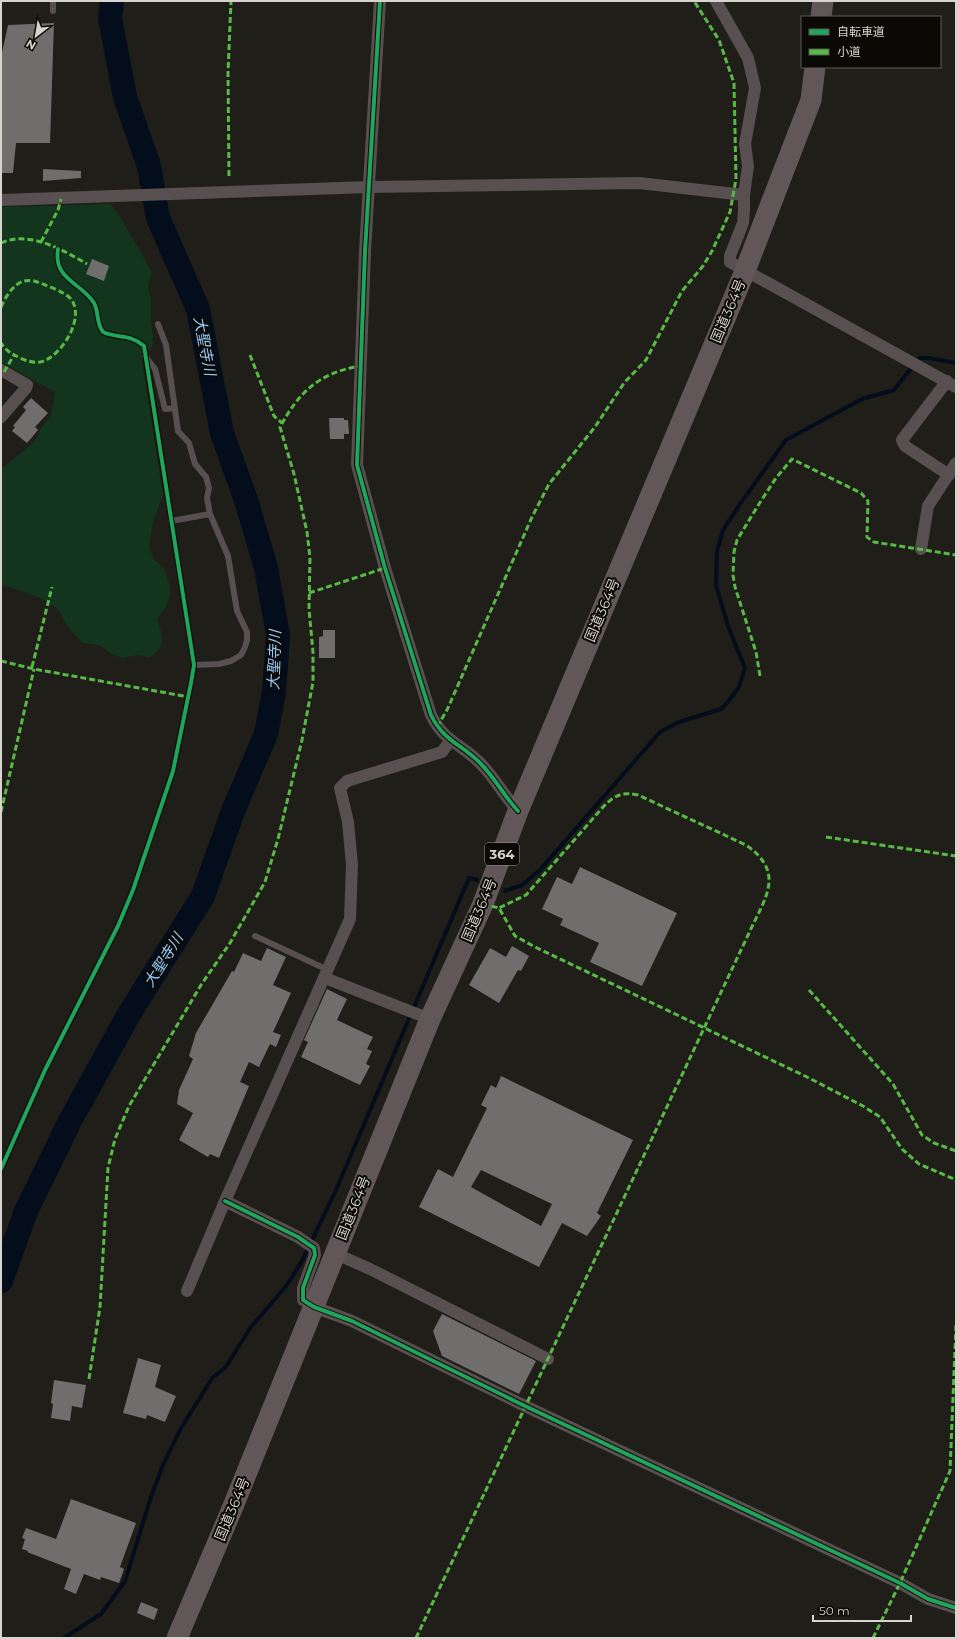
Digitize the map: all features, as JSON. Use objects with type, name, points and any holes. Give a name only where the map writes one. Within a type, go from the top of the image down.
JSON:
[{"type":"highway","points":[[821,16],[823,1]]},
{"type":"highway","name":"国道364号","points":[[177,1638],[314,1307],[334,1253],[430,1019],[483,904],[518,811],[745,271],[811,100],[815,68]]},
{"type":"street","points":[[380,1],[360,366],[357,465],[383,561],[430,715],[437,727],[450,741],[480,763],[518,811]]},
{"type":"street","points":[[716,1],[743,45],[753,75],[755,88],[745,144],[748,166],[744,195],[743,223],[730,256],[730,262],[951,384],[902,440],[905,446],[949,475]]},
{"type":"street","points":[[1,200],[369,187],[639,183],[744,195]]},
{"type":"street","points":[[1,370],[26,385],[26,388],[1,417]]},
{"type":"street","points":[[920,549],[928,506],[956,463]]},
{"type":"street","points":[[187,1292],[225,1201],[327,974],[350,919],[352,909],[352,865],[348,822],[340,788],[347,781],[442,752],[450,741]]},
{"type":"street","points":[[327,974],[430,1019]]},
{"type":"street","points":[[225,1201],[298,1237],[314,1248],[315,1254],[303,1288],[303,1300],[314,1307],[352,1321],[532,1409],[900,1583],[928,1599],[956,1608]]},
{"type":"street","points":[[334,1253],[548,1359]]},
{"type":"lane","points":[[53,1],[53,11]]},
{"type":"lane","points":[[158,324],[166,345],[178,431],[189,443],[195,464],[206,477],[209,488],[207,498],[210,514],[228,556],[237,610],[246,632],[247,640],[241,655],[231,661],[219,664],[194,665]]},
{"type":"lane","points":[[145,356],[155,369],[165,409],[175,408]]},
{"type":"lane","points":[[171,521],[210,514]]},
{"type":"lane","points":[[255,936],[327,974]]},
{"type":"green space","points":[[110,204],[118,213],[152,272],[148,287],[151,299],[151,323],[153,336],[152,347],[141,355],[163,495],[153,522],[149,548],[154,559],[164,569],[170,586],[170,595],[166,607],[157,619],[162,636],[161,645],[159,649],[150,657],[138,655],[122,658],[110,653],[99,645],[83,643],[69,628],[60,612],[53,605],[31,594],[1,585],[1,469],[31,445],[38,436],[41,428],[51,416],[55,392],[1,362],[1,207]]},
{"type":"building","points":[[54,23],[50,143],[16,143],[13,173],[1,173],[1,57],[8,25]]},
{"type":"building","points":[[43,169],[81,171],[81,178],[43,181]]},
{"type":"building","points":[[92,259],[109,266],[104,281],[86,274]]},
{"type":"building","points":[[31,398],[48,413],[35,427],[38,430],[27,443],[12,431],[15,427],[13,426],[26,410],[23,407]]},
{"type":"building","points":[[329,418],[344,418],[344,420],[348,420],[349,434],[344,434],[344,439],[330,439]]},
{"type":"building","points":[[323,630],[335,630],[335,658],[319,658],[319,637],[323,636]]},
{"type":"building","points":[[580,867],[677,913],[642,986],[590,962],[599,943],[560,925],[563,919],[542,909],[557,877],[572,884]]},
{"type":"building","points":[[512,946],[529,956],[521,971],[518,970],[499,1003],[469,985],[490,948],[506,957]]},
{"type":"building","points":[[267,948],[286,957],[273,985],[291,993],[273,1032],[281,1035],[276,1047],[270,1044],[259,1067],[249,1062],[240,1082],[249,1086],[219,1158],[210,1154],[208,1157],[179,1140],[193,1113],[177,1104],[179,1090],[193,1059],[189,1056],[196,1033],[232,971],[234,972],[243,953],[261,961]]},
{"type":"building","points":[[327,989],[347,999],[337,1020],[373,1037],[367,1049],[372,1051],[366,1064],[370,1066],[360,1085],[301,1057],[308,1042],[304,1040]]},
{"type":"building","points":[[501,1076],[633,1140],[597,1213],[601,1216],[587,1236],[562,1223],[539,1267],[419,1207],[438,1169],[453,1177],[487,1108],[481,1105],[491,1085],[496,1088]],"holes":[[[481,1170],[552,1204],[541,1226],[471,1187]]]},
{"type":"building","points":[[442,1314],[536,1361],[519,1394],[442,1356],[433,1331]]},
{"type":"building","points":[[138,1358],[161,1365],[155,1387],[176,1396],[165,1422],[147,1415],[146,1419],[123,1413]]},
{"type":"building","points":[[54,1380],[86,1385],[82,1408],[72,1406],[70,1421],[51,1418]]},
{"type":"building","points":[[71,1499],[136,1523],[120,1567],[124,1569],[119,1583],[101,1577],[100,1580],[84,1574],[76,1594],[64,1589],[71,1569],[22,1549],[25,1539],[22,1538],[26,1528],[56,1539]]},
{"type":"building","points":[[141,1602],[158,1609],[154,1620],[137,1613]]},
{"type":"waterway","name":"大聖寺川","points":[[1,1281],[26,1211],[70,1121],[129,1014],[203,896],[233,811],[266,734],[274,692],[278,635],[266,568],[247,503],[222,433],[198,309],[158,218],[149,166],[125,97],[110,18],[112,1]]},
{"type":"waterway","points":[[505,891],[522,885],[539,871],[660,732],[679,722],[721,709],[739,687],[745,668],[728,626],[716,585],[717,551],[723,530],[786,440],[862,399],[894,390],[919,358],[929,358],[956,363]]},
{"type":"waterway","points":[[64,1638],[101,1614],[125,1581],[152,1494],[163,1465],[181,1428],[213,1377],[225,1368],[251,1327],[287,1285],[302,1261],[336,1190],[469,878],[477,880]]},
{"type":"marked path","points":[[229,176],[228,73],[231,1]]},
{"type":"marked path","points":[[437,727],[447,710],[532,517],[549,484],[595,427],[624,383],[646,360],[682,291],[703,266],[712,251],[730,212],[736,179],[734,83],[719,40],[694,1]]},
{"type":"marked path","points":[[41,242],[58,210],[61,199]]},
{"type":"marked path","points":[[1,243],[12,240],[34,240],[46,243],[87,264]]},
{"type":"marked path","points":[[1,307],[13,288],[28,280],[48,286],[67,295],[74,306],[75,315],[74,325],[63,345],[48,359],[40,362],[30,362],[12,354],[1,343]]},
{"type":"marked path","points":[[4,372],[14,355]]},
{"type":"marked path","points":[[250,355],[274,416],[282,423]]},
{"type":"marked path","points":[[89,1379],[100,1307],[108,1168],[115,1139],[129,1106],[201,985],[230,943],[265,882],[278,839],[302,740],[313,682],[313,652],[309,609],[310,558],[307,532],[294,474],[280,427],[295,404],[312,386],[333,374],[360,366]]},
{"type":"marked path","points":[[760,676],[756,652],[735,587],[733,575],[734,552],[737,540],[759,504],[776,478],[792,459],[861,493],[868,501],[867,537],[874,542],[956,555]]},
{"type":"marked path","points":[[309,593],[385,568]]},
{"type":"marked path","points":[[32,667],[52,587]]},
{"type":"marked path","points":[[1,661],[34,669],[189,697]]},
{"type":"marked path","points":[[1,812],[34,669]]},
{"type":"marked path","points":[[416,1638],[761,908],[766,897],[769,876],[766,866],[758,855],[746,845],[638,795],[624,794],[616,796],[604,806],[526,895],[499,908]]},
{"type":"marked path","points":[[826,837],[956,856]]},
{"type":"marked path","points":[[483,904],[499,908],[515,936],[535,947],[807,1077],[863,1106],[880,1117],[902,1149],[919,1164],[956,1181]]},
{"type":"marked path","points":[[809,990],[893,1084],[922,1135],[934,1143],[956,1151]]},
{"type":"marked path","points":[[873,1638],[900,1583],[950,1471],[956,1324]]},
{"type":"cycle path","points":[[380,1],[365,251],[357,465],[385,568],[431,715],[436,724],[448,737],[474,757],[486,769],[518,811]]},
{"type":"cycle path","points":[[1,1169],[45,1070],[118,926],[133,890],[173,771],[194,665],[144,346],[133,339],[103,332],[99,325],[97,310],[94,303],[83,290],[64,274],[60,268],[58,249]]},
{"type":"cycle path","points":[[225,1201],[298,1237],[314,1248],[315,1255],[303,1288],[303,1300],[314,1307],[352,1321],[525,1406],[900,1583],[928,1599],[956,1608]]}]
